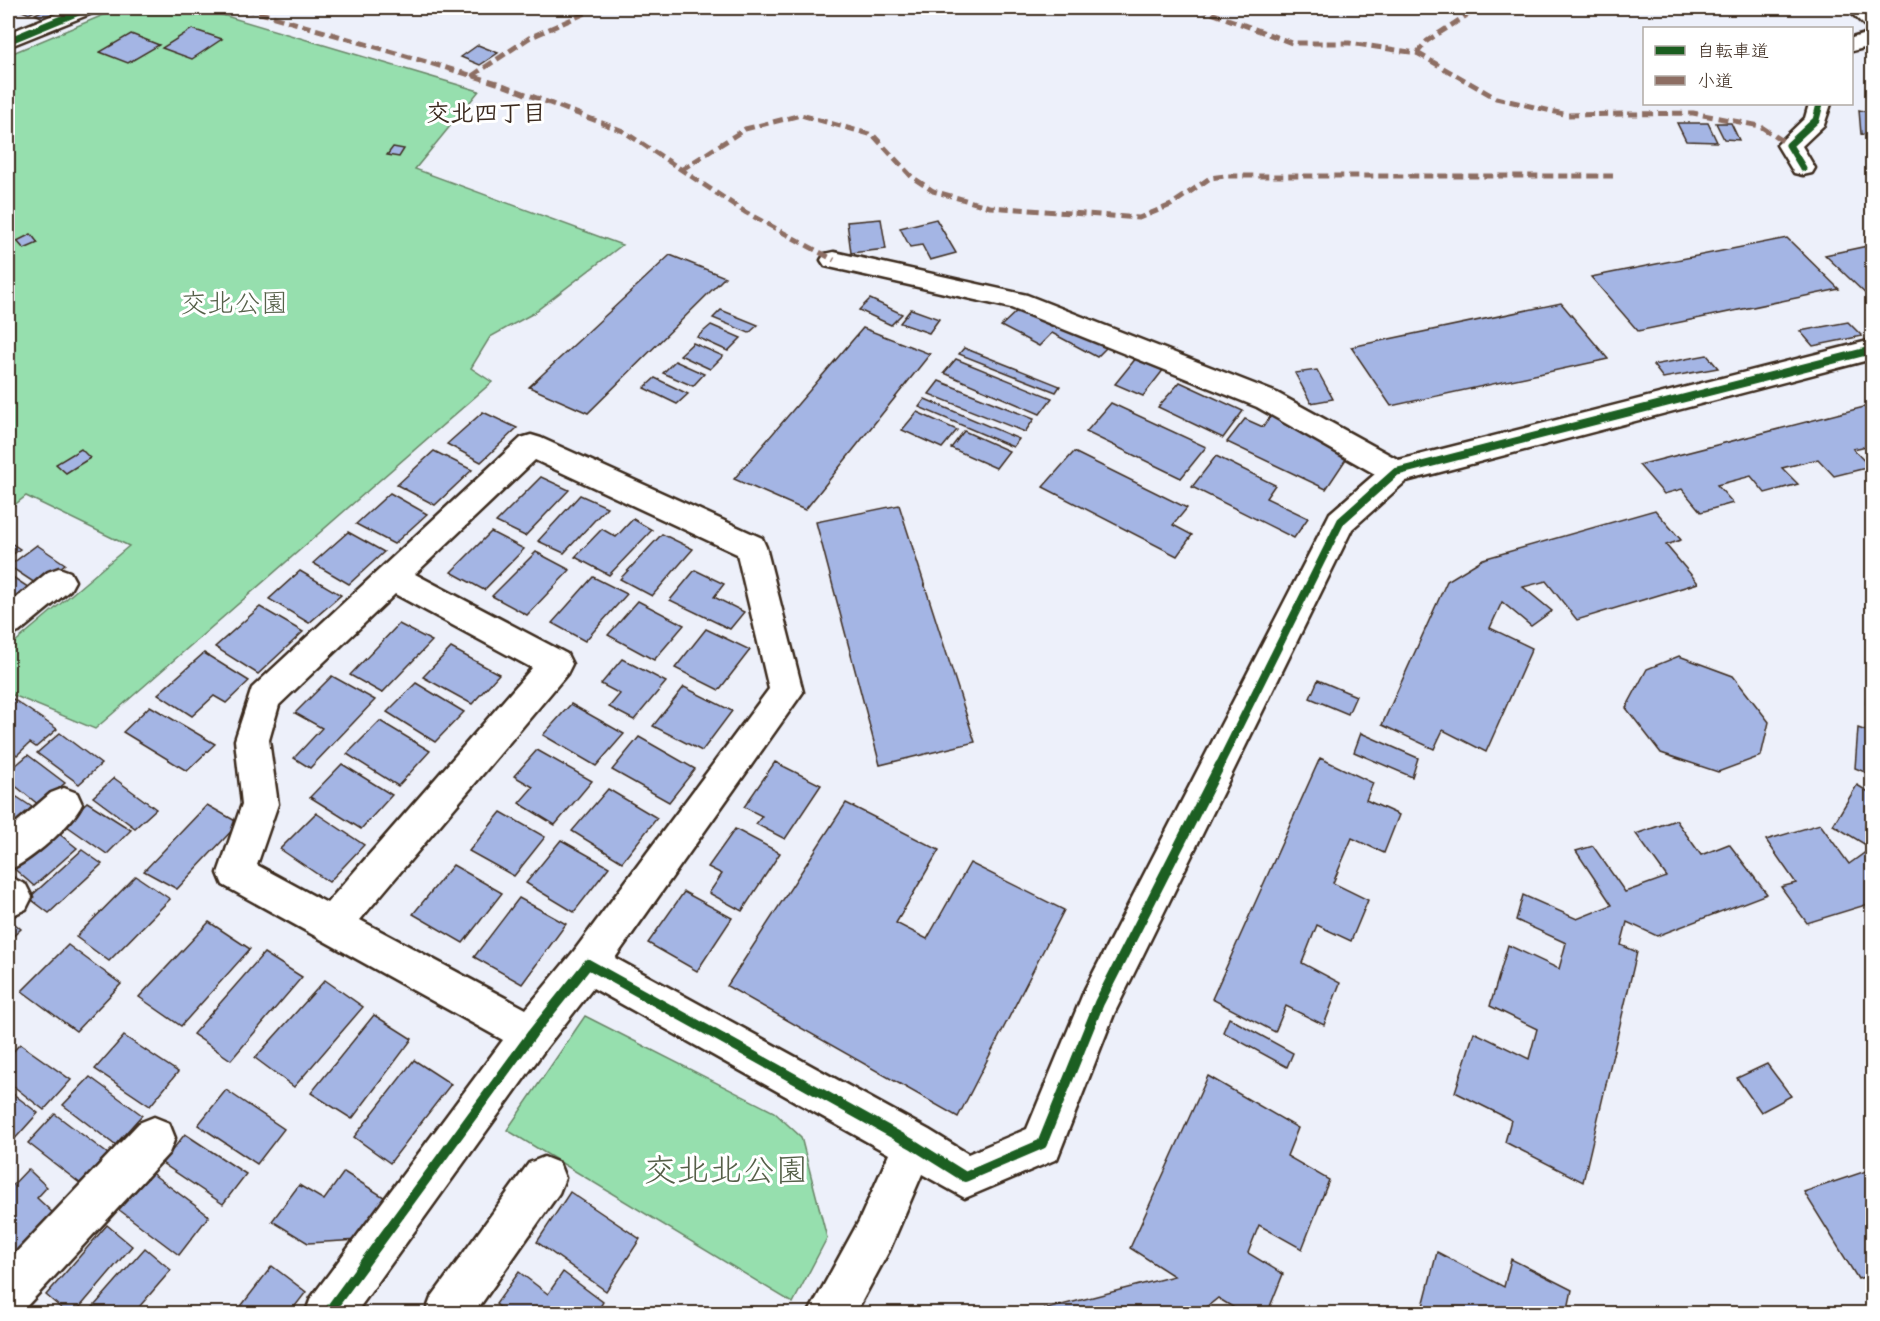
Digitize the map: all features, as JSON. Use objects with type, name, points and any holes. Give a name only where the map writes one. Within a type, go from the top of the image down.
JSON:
[{"type":"street","points":[[8,41],[88,8]]},
{"type":"street","points":[[1856,8],[1872,20]]},
{"type":"street","points":[[1853,44],[1872,39]]},
{"type":"street","points":[[1803,168],[1789,145],[1816,120],[1820,105]]},
{"type":"street","points":[[834,260],[1018,301],[1267,400],[1396,472]]},
{"type":"street","points":[[588,964],[914,1145],[965,1177],[1042,1144],[1099,1003],[1341,521],[1396,472],[1872,350]]},
{"type":"street","points":[[327,1314],[532,1034],[588,964],[786,692],[751,547],[531,446],[264,698],[252,740],[260,804],[236,873],[532,1034]]},
{"type":"street","points":[[332,926],[555,664],[392,577]]},
{"type":"street","points":[[8,623],[59,581]]},
{"type":"street","points":[[8,853],[64,804]]},
{"type":"street","points":[[8,1293],[154,1138]]},
{"type":"street","points":[[830,1314],[874,1236],[914,1145]]},
{"type":"street","points":[[447,1314],[544,1178]]},
{"type":"green space","name":"交北公園","points":[[120,8],[199,8],[479,91],[415,169],[622,245],[532,314],[490,337],[471,368],[492,382],[95,729],[8,693],[8,648],[129,546],[26,496],[8,510],[8,55]]},
{"type":"green space","name":"交北北公園","points":[[585,1016],[774,1112],[801,1137],[827,1238],[793,1303],[507,1130]]},
{"type":"building","points":[[15,8],[40,8],[29,14]]},
{"type":"building","points":[[48,8],[70,8],[47,20],[35,14]]},
{"type":"building","points":[[192,29],[222,39],[192,59],[162,48]]},
{"type":"building","points":[[131,34],[159,45],[128,63],[100,52]]},
{"type":"building","points":[[478,45],[498,53],[480,65],[461,57]]},
{"type":"building","points":[[1859,110],[1872,113],[1872,136],[1861,134]]},
{"type":"building","points":[[1677,123],[1708,123],[1717,142],[1686,141]]},
{"type":"building","points":[[1716,123],[1731,123],[1739,140],[1724,139]]},
{"type":"building","points":[[393,147],[404,149],[399,157],[387,155]]},
{"type":"building","points":[[881,219],[886,249],[851,253],[847,222]]},
{"type":"building","points":[[936,219],[956,253],[930,260],[922,245],[910,247],[900,228]]},
{"type":"building","points":[[31,234],[38,243],[24,249],[17,241]]},
{"type":"building","points":[[1787,238],[1839,289],[1638,331],[1591,277]]},
{"type":"building","points":[[1872,245],[1872,300],[1825,255]]},
{"type":"building","points":[[670,255],[725,277],[588,413],[529,387]]},
{"type":"building","points":[[870,299],[902,314],[891,325],[859,310]]},
{"type":"building","points":[[1561,303],[1608,359],[1391,406],[1351,347]]},
{"type":"building","points":[[911,309],[939,319],[929,333],[900,323]]},
{"type":"building","points":[[1019,309],[1052,326],[1057,321],[1107,347],[1097,357],[1052,333],[1039,346],[1001,326]]},
{"type":"building","points":[[721,310],[758,325],[749,333],[713,318]]},
{"type":"building","points":[[1848,322],[1862,336],[1813,346],[1800,331]]},
{"type":"building","points":[[711,325],[741,338],[728,351],[697,337]]},
{"type":"building","points":[[863,328],[930,354],[805,510],[734,479]]},
{"type":"building","points":[[693,343],[723,356],[710,369],[680,355]]},
{"type":"building","points":[[964,348],[1060,386],[1056,392],[959,354]]},
{"type":"building","points":[[1707,355],[1718,368],[1663,378],[1653,365]]},
{"type":"building","points":[[1137,357],[1164,369],[1143,396],[1115,384]]},
{"type":"building","points":[[956,359],[1052,398],[1040,414],[944,373]]},
{"type":"building","points":[[675,361],[704,374],[693,386],[663,373]]},
{"type":"building","points":[[1317,370],[1333,399],[1311,403],[1295,373]]},
{"type":"building","points":[[655,378],[688,394],[677,404],[644,388]]},
{"type":"building","points":[[939,381],[1034,419],[1025,432],[929,394]]},
{"type":"building","points":[[1180,382],[1243,411],[1223,438],[1158,407]]},
{"type":"building","points":[[925,399],[1019,439],[1013,447],[919,407]]},
{"type":"building","points":[[1111,403],[1206,447],[1181,478],[1086,432]]},
{"type":"building","points":[[1872,405],[1872,445],[1853,449],[1870,467],[1834,476],[1818,459],[1782,468],[1798,484],[1765,493],[1751,476],[1717,485],[1733,503],[1701,512],[1682,489],[1664,494],[1639,465]]},
{"type":"building","points":[[483,412],[517,428],[481,462],[447,444]]},
{"type":"building","points":[[917,412],[957,430],[942,448],[902,430]]},
{"type":"building","points":[[1271,416],[1350,453],[1326,489],[1227,442],[1245,419],[1263,427]]},
{"type":"building","points":[[964,431],[1009,451],[996,468],[951,448]]},
{"type":"building","points":[[81,449],[90,458],[66,473],[56,464]]},
{"type":"building","points":[[434,451],[472,470],[435,505],[397,485]]},
{"type":"building","points":[[1074,452],[1187,508],[1173,525],[1192,535],[1177,556],[1043,487]]},
{"type":"building","points":[[1216,456],[1275,485],[1266,498],[1308,518],[1294,538],[1192,487]]},
{"type":"building","points":[[541,477],[569,490],[525,536],[496,522]]},
{"type":"building","points":[[390,493],[427,514],[394,544],[356,524]]},
{"type":"building","points":[[580,495],[607,507],[564,553],[538,541]]},
{"type":"building","points":[[899,505],[975,742],[880,765],[816,522]]},
{"type":"building","points":[[1655,510],[1681,540],[1666,545],[1698,583],[1577,620],[1546,581],[1523,587],[1552,611],[1531,626],[1502,602],[1490,628],[1532,648],[1486,752],[1443,730],[1434,749],[1382,725],[1447,581],[1483,559]]},
{"type":"building","points":[[633,519],[652,530],[609,575],[575,557],[602,529],[616,537]]},
{"type":"building","points":[[348,532],[384,552],[349,584],[313,563]]},
{"type":"building","points":[[491,532],[524,549],[484,590],[451,572]]},
{"type":"building","points":[[662,534],[693,549],[652,596],[620,579]]},
{"type":"building","points":[[8,541],[20,549],[8,558]]},
{"type":"building","points":[[37,545],[65,564],[38,585],[9,566]]},
{"type":"building","points":[[536,552],[570,570],[527,615],[492,596]]},
{"type":"building","points":[[695,570],[724,584],[714,597],[744,612],[730,629],[670,600]]},
{"type":"building","points":[[300,571],[341,595],[309,623],[269,599]]},
{"type":"building","points":[[8,574],[34,591],[9,611],[8,610]]},
{"type":"building","points":[[593,577],[627,594],[585,641],[552,623]]},
{"type":"building","points":[[638,601],[684,625],[654,660],[608,635]]},
{"type":"building","points":[[260,607],[303,632],[258,674],[215,647]]},
{"type":"building","points":[[399,624],[432,641],[382,693],[350,675]]},
{"type":"building","points":[[706,629],[750,650],[719,690],[675,668]]},
{"type":"building","points":[[451,648],[499,674],[472,704],[423,677]]},
{"type":"building","points":[[204,653],[249,681],[226,703],[214,696],[192,716],[158,694]]},
{"type":"building","points":[[1679,656],[1733,676],[1769,722],[1761,756],[1718,772],[1661,753],[1626,708],[1647,669]]},
{"type":"building","points":[[622,659],[666,682],[634,720],[609,707],[620,694],[601,684]]},
{"type":"building","points":[[332,676],[375,700],[310,768],[294,758],[322,728],[295,713]]},
{"type":"building","points":[[1318,680],[1356,696],[1348,714],[1310,698]]},
{"type":"building","points":[[1868,680],[1872,682],[1872,707],[1866,704]]},
{"type":"building","points":[[416,683],[464,712],[435,742],[387,712]]},
{"type":"building","points":[[684,687],[732,711],[702,751],[653,726]]},
{"type":"building","points":[[13,699],[57,729],[36,747],[30,743],[17,755],[8,748],[8,739],[14,734],[8,729],[8,703]]},
{"type":"building","points":[[571,704],[624,734],[596,766],[543,735]]},
{"type":"building","points":[[150,706],[215,744],[187,771],[123,732]]},
{"type":"building","points":[[380,721],[430,751],[398,786],[347,754]]},
{"type":"building","points":[[1858,728],[1872,733],[1872,775],[1855,768]]},
{"type":"building","points":[[60,733],[101,764],[79,784],[37,753]]},
{"type":"building","points":[[1361,733],[1418,758],[1412,777],[1354,752]]},
{"type":"building","points":[[639,737],[695,769],[669,802],[612,770]]},
{"type":"building","points":[[537,750],[592,781],[555,825],[519,803],[533,787],[514,776]]},
{"type":"building","points":[[28,755],[65,783],[39,805],[8,780],[8,772]]},
{"type":"building","points":[[1320,758],[1373,783],[1366,800],[1399,815],[1384,853],[1352,838],[1333,883],[1368,900],[1351,941],[1317,925],[1302,963],[1340,983],[1324,1025],[1286,1006],[1275,1032],[1212,999]]},
{"type":"building","points":[[775,762],[821,785],[785,839],[756,824],[762,816],[744,807]]},
{"type":"building","points":[[342,764],[392,795],[361,829],[310,797]]},
{"type":"building","points":[[114,778],[156,809],[135,828],[93,797]]},
{"type":"building","points":[[1857,785],[1872,794],[1872,903],[1807,923],[1781,887],[1796,883],[1766,840],[1820,824],[1849,864],[1871,848],[1833,825]]},
{"type":"building","points":[[608,789],[657,818],[622,862],[572,831]]},
{"type":"building","points":[[17,797],[35,809],[8,834],[8,806]]},
{"type":"building","points":[[87,802],[131,830],[107,854],[64,824]]},
{"type":"building","points":[[846,803],[939,850],[896,923],[927,939],[970,863],[1064,910],[958,1117],[727,986]]},
{"type":"building","points":[[207,805],[239,823],[177,889],[144,871]]},
{"type":"building","points":[[501,812],[545,837],[514,876],[469,851]]},
{"type":"building","points":[[316,813],[364,845],[329,882],[280,849]]},
{"type":"building","points":[[1676,820],[1701,855],[1729,844],[1767,894],[1657,936],[1627,922],[1621,945],[1637,952],[1583,1182],[1505,1142],[1511,1120],[1455,1092],[1474,1032],[1529,1059],[1537,1029],[1490,1006],[1508,945],[1559,969],[1566,943],[1516,920],[1523,895],[1577,919],[1612,905],[1576,851],[1593,846],[1625,892],[1667,877],[1636,834]]},
{"type":"building","points":[[53,829],[77,848],[34,886],[11,866]]},
{"type":"building","points":[[735,829],[780,853],[742,911],[709,893],[722,874],[708,867]]},
{"type":"building","points":[[561,840],[609,867],[574,912],[526,883]]},
{"type":"building","points":[[82,850],[102,864],[49,913],[29,898]]},
{"type":"building","points":[[453,865],[502,893],[463,943],[413,914]]},
{"type":"building","points":[[136,876],[170,899],[109,961],[76,937]]},
{"type":"building","points":[[684,892],[732,918],[697,971],[648,943]]},
{"type":"building","points":[[519,898],[566,924],[522,984],[474,957]]},
{"type":"building","points":[[8,918],[21,929],[8,941]]},
{"type":"building","points":[[209,922],[250,949],[181,1026],[139,997]]},
{"type":"building","points":[[68,945],[121,984],[76,1031],[22,991]]},
{"type":"building","points":[[264,953],[302,977],[231,1060],[193,1034]]},
{"type":"building","points":[[325,980],[363,1007],[294,1087],[255,1058]]},
{"type":"building","points":[[374,1015],[412,1039],[352,1119],[311,1093]]},
{"type":"building","points":[[1229,1018],[1293,1053],[1287,1067],[1223,1032]]},
{"type":"building","points":[[124,1036],[178,1072],[150,1106],[95,1069]]},
{"type":"building","points":[[20,1044],[71,1080],[44,1110],[8,1082],[8,1057]]},
{"type":"building","points":[[414,1060],[451,1084],[390,1163],[354,1137]]},
{"type":"building","points":[[1767,1064],[1791,1096],[1761,1112],[1737,1078]]},
{"type":"building","points":[[1208,1076],[1298,1128],[1287,1156],[1329,1180],[1302,1249],[1259,1225],[1248,1253],[1283,1274],[1267,1314],[1244,1314],[1218,1298],[1198,1314],[1027,1314],[1174,1276],[1130,1248]]},
{"type":"building","points":[[90,1077],[142,1115],[115,1145],[63,1105]]},
{"type":"building","points":[[8,1090],[38,1113],[12,1142],[8,1139]]},
{"type":"building","points":[[226,1090],[284,1129],[257,1164],[198,1125]]},
{"type":"building","points":[[55,1114],[108,1154],[81,1184],[28,1143]]},
{"type":"building","points":[[185,1134],[246,1174],[223,1204],[162,1163]]},
{"type":"building","points":[[28,1169],[47,1187],[37,1198],[53,1213],[8,1263],[8,1190]]},
{"type":"building","points":[[1872,1169],[1872,1274],[1858,1279],[1804,1192]]},
{"type":"building","points":[[150,1172],[209,1216],[179,1255],[118,1209]]},
{"type":"building","points":[[344,1172],[387,1199],[359,1240],[308,1243],[272,1221],[299,1185],[324,1200]]},
{"type":"building","points":[[570,1192],[640,1239],[606,1291],[537,1242]]},
{"type":"building","points":[[107,1225],[132,1246],[74,1314],[68,1314],[46,1295]]},
{"type":"building","points":[[145,1248],[171,1270],[133,1314],[87,1314]]},
{"type":"building","points":[[1437,1252],[1504,1287],[1511,1259],[1572,1290],[1567,1314],[1421,1314]]},
{"type":"building","points":[[272,1266],[306,1292],[289,1314],[235,1314]]},
{"type":"building","points":[[519,1272],[548,1294],[563,1272],[603,1302],[596,1314],[508,1314],[496,1304]]},
{"type":"marked path","points":[[244,8],[497,83],[623,131],[745,212],[834,260]]},
{"type":"marked path","points":[[472,76],[529,38],[597,8]]},
{"type":"marked path","points":[[1198,8],[1262,34],[1292,43],[1349,43],[1417,53],[1427,41],[1478,8]]},
{"type":"marked path","points":[[1417,53],[1496,98],[1568,115],[1693,113],[1760,126],[1789,145]]},
{"type":"marked path","points":[[681,170],[745,129],[801,115],[873,135],[912,177],[933,191],[990,207],[1139,218],[1171,205],[1210,178],[1226,176],[1613,176]]},
{"type":"cycle path","points":[[8,41],[88,8]]},
{"type":"cycle path","points":[[1803,168],[1789,145],[1816,120],[1820,105]]},
{"type":"cycle path","points":[[327,1314],[532,1034],[588,964],[914,1145],[965,1177],[1042,1144],[1099,1003],[1341,521],[1396,472],[1872,350]]},
{"type":"district","name":"交北四丁目","points":[[486,115]]}]
